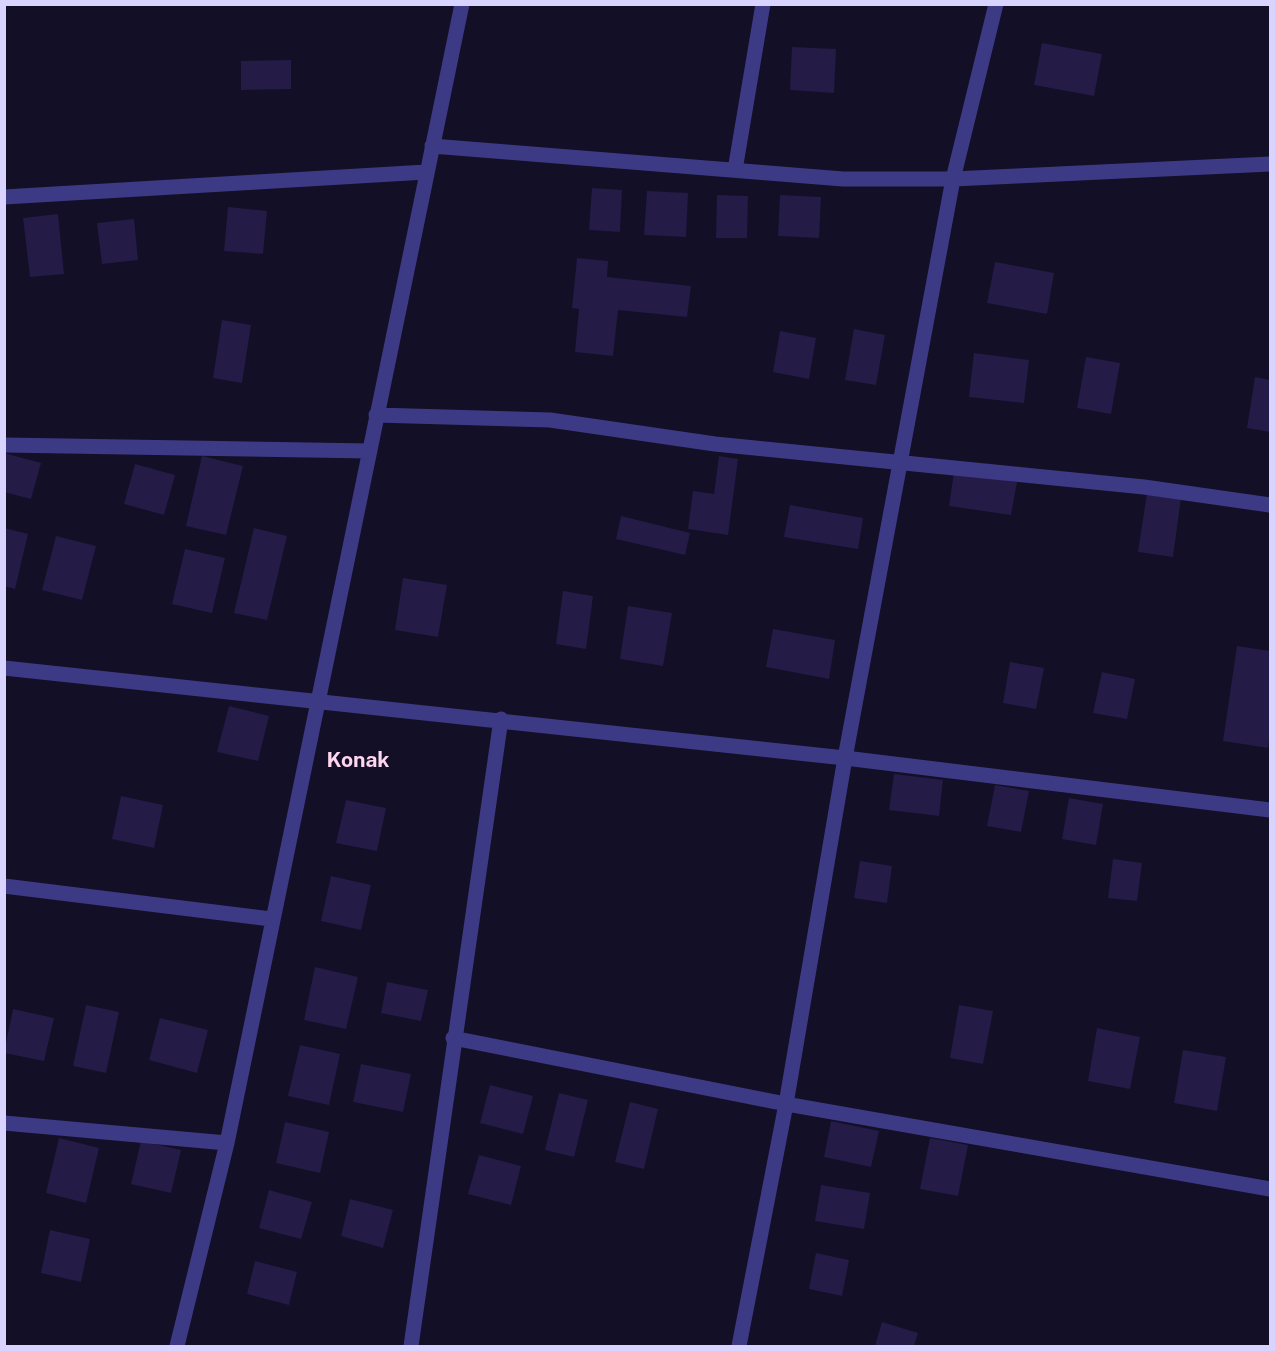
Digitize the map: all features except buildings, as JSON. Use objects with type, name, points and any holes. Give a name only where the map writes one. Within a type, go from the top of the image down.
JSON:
[{"type":"street","points":[[177,1347],[227,1143],[316,699],[370,451],[462,4]]},
{"type":"street","points":[[735,170],[763,4]]},
{"type":"street","points":[[739,1347],[786,1104],[845,758],[953,179],[996,4]]},
{"type":"street","points":[[432,146],[843,179],[953,179],[1270,164]]},
{"type":"street","points":[[4,197],[426,172]]},
{"type":"street","points":[[376,416],[550,420],[715,444],[1144,487],[1270,505]]},
{"type":"street","points":[[4,445],[370,451]]},
{"type":"street","points":[[4,668],[501,719],[1270,810]]},
{"type":"street","points":[[411,1347],[453,1038],[501,719]]},
{"type":"street","points":[[4,886],[271,918]]},
{"type":"street","points":[[453,1038],[786,1104],[1270,1189]]},
{"type":"street","points":[[4,1123],[227,1143]]},
{"type":"district","name":"Konak","points":[[358,761]]}]
